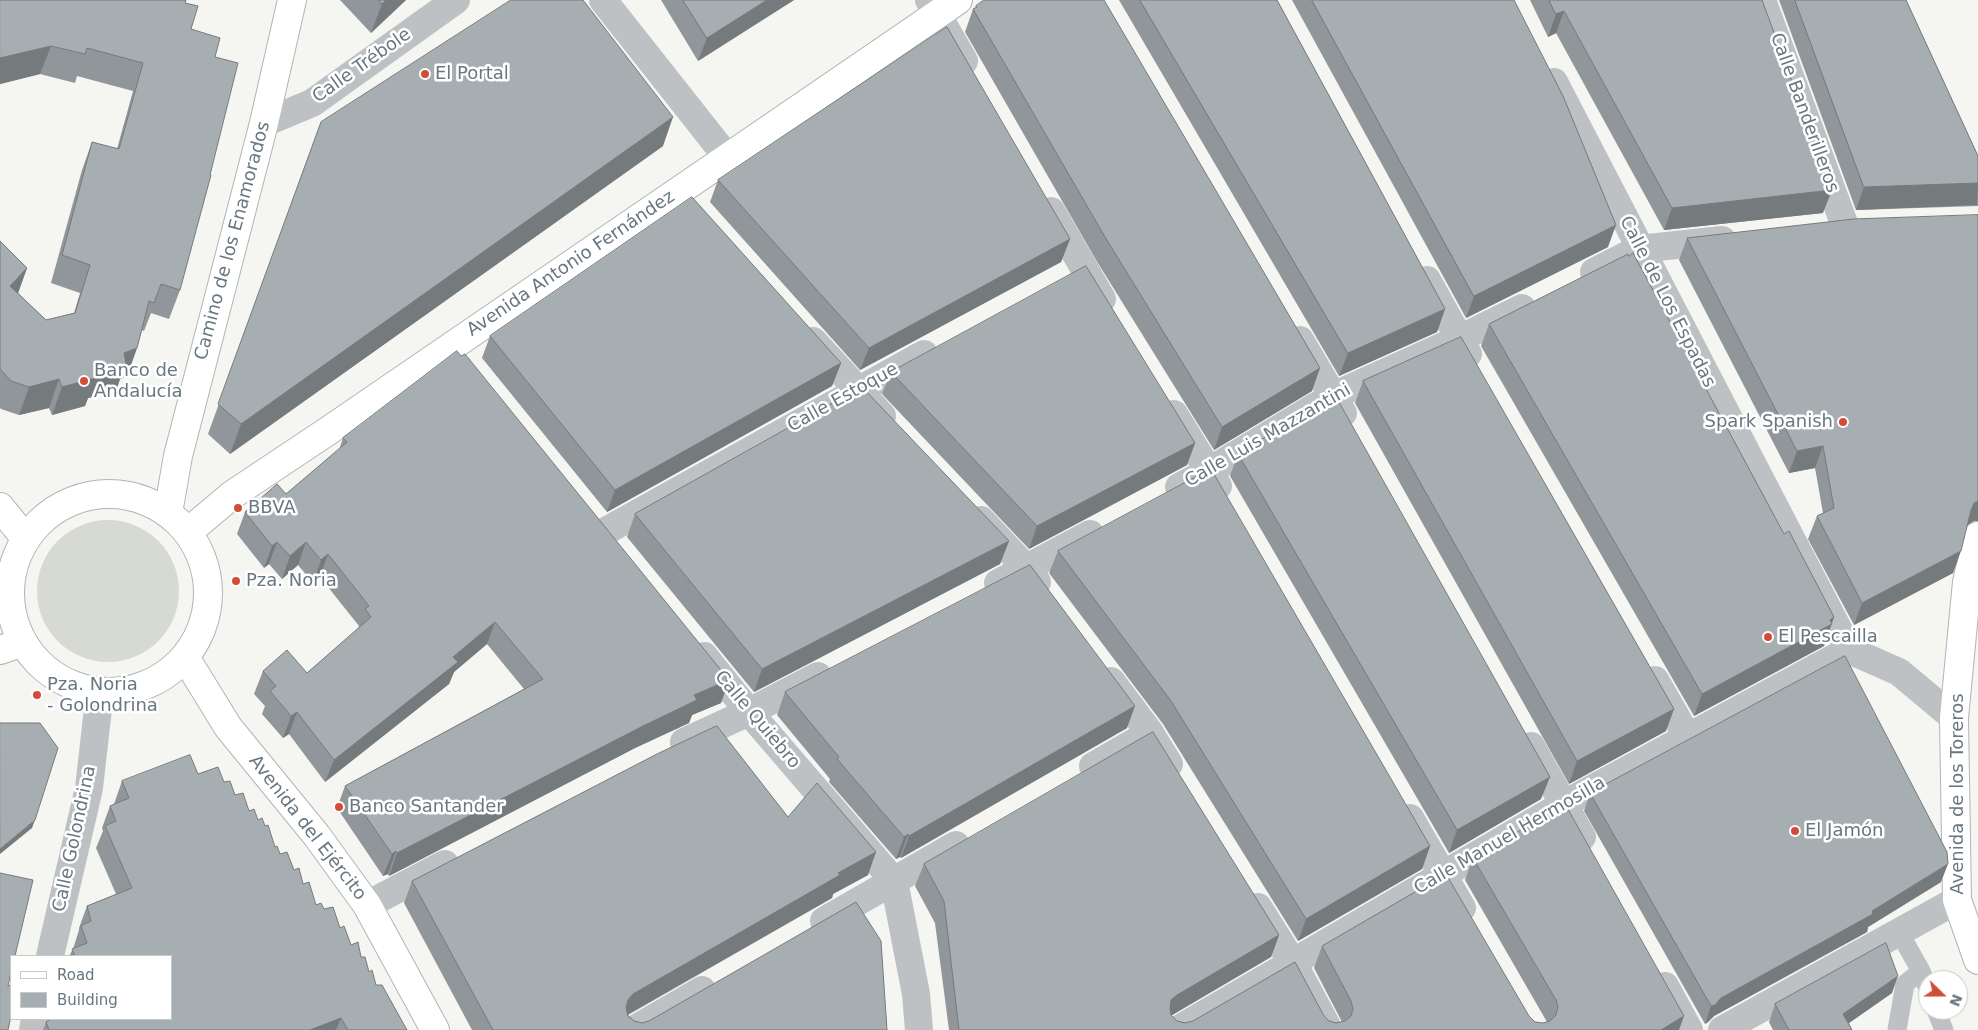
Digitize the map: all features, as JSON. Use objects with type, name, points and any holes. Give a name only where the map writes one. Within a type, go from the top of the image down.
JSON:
[{"type":"street","name":"Camino de los Enamorados","points":[[168,513],[180,446],[264,123],[292,0]]},
{"type":"street","name":"Calle Trébole","points":[[264,123],[312,103],[456,0]]},
{"type":"street","points":[[603,0],[727,156]]},
{"type":"street","name":"Calle Banderilleros","points":[[1762,0],[1845,226]]},
{"type":"street","points":[[941,5],[976,81]]},
{"type":"street","name":"Avenida Antonio Fernández","points":[[188,532],[232,495],[679,191],[941,5]]},
{"type":"street","name":"Calle de Los Espadas","points":[[1544,62],[1639,249],[1849,650]]},
{"type":"street","points":[[679,191],[698,213]]},
{"type":"street","points":[[1039,191],[1075,272],[1115,318]]},
{"type":"street","points":[[1816,229],[1874,225]]},
{"type":"street","points":[[1571,283],[1639,249],[1747,237]]},
{"type":"street","points":[[1417,261],[1479,374]]},
{"type":"street","name":"Calle Luis Mazzantini","points":[[1157,499],[1209,471],[1333,396],[1459,340],[1545,296]]},
{"type":"street","points":[[1288,319],[1353,431]]},
{"type":"street","points":[[798,324],[857,390],[898,432]]},
{"type":"street","name":"Calle Estoque","points":[[604,532],[944,343]]},
{"type":"street","points":[[452,346],[470,368]]},
{"type":"street","points":[[1162,395],[1229,505]]},
{"type":"street","points":[[118,494],[144,499],[168,513],[188,532],[201,555],[208,581],[207,608],[199,634],[184,657],[167,673],[146,684],[124,691],[100,691],[77,687],[56,676],[37,661],[12,646],[13,617],[10,590],[14,564],[26,539],[44,518],[66,503],[91,495],[118,494]]},
{"type":"street","points":[[966,504],[1026,568],[1050,599]]},
{"type":"street","points":[[0,507],[26,539]]},
{"type":"street","points":[[586,510],[622,554]]},
{"type":"street","points":[[974,595],[1113,522]]},
{"type":"street","name":"Avenida de los Toreros","points":[[1978,536],[1967,582],[1954,718],[1957,900],[1978,960]]},
{"type":"street","name":"Calle Quiebro","points":[[689,637],[749,712],[894,881],[916,994],[919,1030]]},
{"type":"street","points":[[1849,650],[1899,672],[1954,718]]},
{"type":"street","name":"Calle Manuel Hermosilla","points":[[1177,1030],[1564,804],[1849,650]]},
{"type":"street","name":"Avenida del Ejército","points":[[184,657],[228,727],[317,836],[367,905],[435,1030]]},
{"type":"street","points":[[1643,658],[1687,736]]},
{"type":"street","points":[[1097,662],[1150,733],[1181,782]]},
{"type":"street","points":[[660,753],[749,712],[836,667]]},
{"type":"street","name":"Calle Golondrina","points":[[50,955],[89,788],[100,691]]},
{"type":"street","points":[[1520,726],[1593,856]]},
{"type":"street","points":[[1074,778],[1150,733]]},
{"type":"street","points":[[1398,797],[1476,932]]},
{"type":"street","points":[[802,934],[980,832]]},
{"type":"street","points":[[367,905],[470,851]]},
{"type":"street","points":[[1247,889],[1293,963],[1329,1030]]},
{"type":"street","points":[[1722,1030],[1957,900]]},
{"type":"street","points":[[1651,960],[1689,1030]]},
{"type":"street","points":[[633,1030],[726,977]]},
{"type":"lane","points":[[1899,932],[1920,970]]},
{"type":"lane","points":[[1897,1030],[1905,984],[1918,973]]},
{"type":"shaded area","points":[[108,520],[135,526],[147,532],[158,541],[167,552],[173,564],[179,591],[173,618],[167,630],[158,641],[147,650],[135,656],[108,662],[81,656],[69,650],[58,641],[49,630],[43,618],[37,591],[43,564],[49,552],[58,541],[69,532],[81,526]]},
{"type":"building","points":[[0,0],[186,0],[185,3],[198,6],[191,29],[220,38],[215,57],[238,63],[211,175],[180,290],[161,284],[154,303],[149,301],[137,348],[124,353],[126,363],[94,371],[96,378],[62,387],[59,379],[29,387],[11,381],[0,369],[0,241],[27,268],[10,286],[46,320],[75,313],[90,265],[62,255],[92,142],[119,149],[143,63],[87,48],[85,54],[51,46],[0,58]]},
{"type":"building","points":[[511,0],[583,0],[673,117],[241,424],[218,404],[321,122]]},
{"type":"building","points":[[683,0],[767,0],[707,38]]},
{"type":"building","points":[[984,0],[1104,0],[1320,368],[1222,427],[1105,237],[973,9]]},
{"type":"building","points":[[1140,0],[1277,0],[1445,309],[1348,353]]},
{"type":"building","points":[[1312,0],[1514,0],[1563,96],[1616,225],[1474,296]]},
{"type":"building","points":[[1549,0],[1762,0],[1832,190],[1672,208],[1564,11],[1556,14]]},
{"type":"building","points":[[1795,0],[1906,0],[1978,156],[1978,183],[1864,187]]},
{"type":"building","points":[[947,27],[1070,239],[869,348],[718,180]]},
{"type":"building","points":[[692,197],[841,363],[615,490],[490,336]]},
{"type":"building","points":[[1978,215],[1978,501],[1974,503],[1971,510],[1961,551],[1862,603],[1817,516],[1834,508],[1823,446],[1797,451],[1687,238],[1854,219]]},
{"type":"building","points":[[1633,253],[1784,534],[1789,531],[1834,617],[1830,620],[1832,624],[1702,694],[1489,324]]},
{"type":"building","points":[[1086,266],[1195,443],[1037,526],[891,372]]},
{"type":"building","points":[[1461,337],[1674,709],[1577,761],[1363,381]]},
{"type":"building","points":[[457,351],[461,356],[465,354],[729,680],[694,695],[697,700],[392,854],[345,786],[543,679],[495,622],[453,657],[458,662],[334,760],[297,712],[291,716],[270,691],[276,686],[263,671],[287,650],[307,673],[371,617],[365,609],[369,606],[328,554],[321,560],[306,542],[290,556],[277,542],[272,546],[245,512],[277,484],[286,494],[347,442],[343,438]]},
{"type":"building","points":[[862,387],[1009,541],[762,669],[635,514]]},
{"type":"building","points":[[1335,395],[1550,777],[1457,830],[1238,454]]},
{"type":"building","points":[[1211,469],[1430,846],[1306,919],[1171,701],[1058,551]]},
{"type":"building","points":[[1030,565],[1135,706],[909,836],[908,834],[904,837],[837,759],[839,757],[785,692]]},
{"type":"building","name":"El Jamón","points":[[1845,656],[1947,852],[1948,864],[1872,911],[1873,914],[1721,998],[1715,1005],[1711,1006],[1590,793]]},
{"type":"building","points":[[0,723],[40,723],[58,748],[35,820],[0,849]]},
{"type":"building","points":[[717,726],[788,817],[817,783],[876,852],[838,873],[840,875],[633,994],[628,1000],[626,1008],[628,1016],[634,1021],[642,1023],[649,1021],[856,902],[881,941],[887,1030],[493,1030],[412,881],[657,754]]},
{"type":"building","points":[[1153,732],[1279,935],[1171,1000],[1171,1015],[1177,1021],[1185,1023],[1193,1021],[1295,962],[1324,1016],[1329,1021],[1336,1023],[1345,1021],[1351,1016],[1353,1009],[1351,1001],[1322,946],[1446,874],[1529,1016],[1535,1022],[1543,1023],[1550,1021],[1556,1015],[1558,1007],[1556,1000],[1473,858],[1565,804],[1684,1016],[1661,1030],[959,1030],[944,901],[924,864]]},
{"type":"building","points":[[190,755],[198,774],[218,767],[224,782],[230,781],[235,795],[243,793],[249,811],[254,809],[258,820],[262,818],[265,826],[268,825],[275,847],[277,846],[280,854],[287,852],[294,870],[299,868],[303,884],[309,882],[316,905],[321,903],[324,909],[333,907],[340,928],[344,926],[351,945],[358,942],[361,957],[365,957],[369,972],[372,970],[376,985],[382,985],[407,1030],[348,1030],[341,1018],[310,1030],[49,1030],[46,1022],[49,1020],[172,1020],[172,955],[75,955],[72,949],[87,943],[81,926],[91,921],[87,906],[132,888],[105,826],[116,821],[110,806],[129,798],[122,781]]},
{"type":"building","points":[[0,873],[33,880],[15,955],[10,955],[8,986],[10,985],[10,1020],[8,1030],[0,1030]]},
{"type":"building","points":[[1886,943],[1898,976],[1843,1014],[1852,1030],[1789,1030],[1775,1004]]},
{"type":"place","name":"El Portal","points":[[425,74]]},
{"type":"place","name":"Banco de Andalucía","points":[[84,381]]},
{"type":"place","name":"Spark Spanish","points":[[1843,422]]},
{"type":"place","name":"BBVA","points":[[238,508]]},
{"type":"place","name":"Pza. Noria","points":[[236,581]]},
{"type":"place","name":"El Pescailla","points":[[1768,637]]},
{"type":"place","name":"Pza. Noria - Golondrina","points":[[37,695]]},
{"type":"place","name":"Banco Santander","points":[[339,807]]},
{"type":"place","name":"El Jamón","points":[[1795,831]]}]
